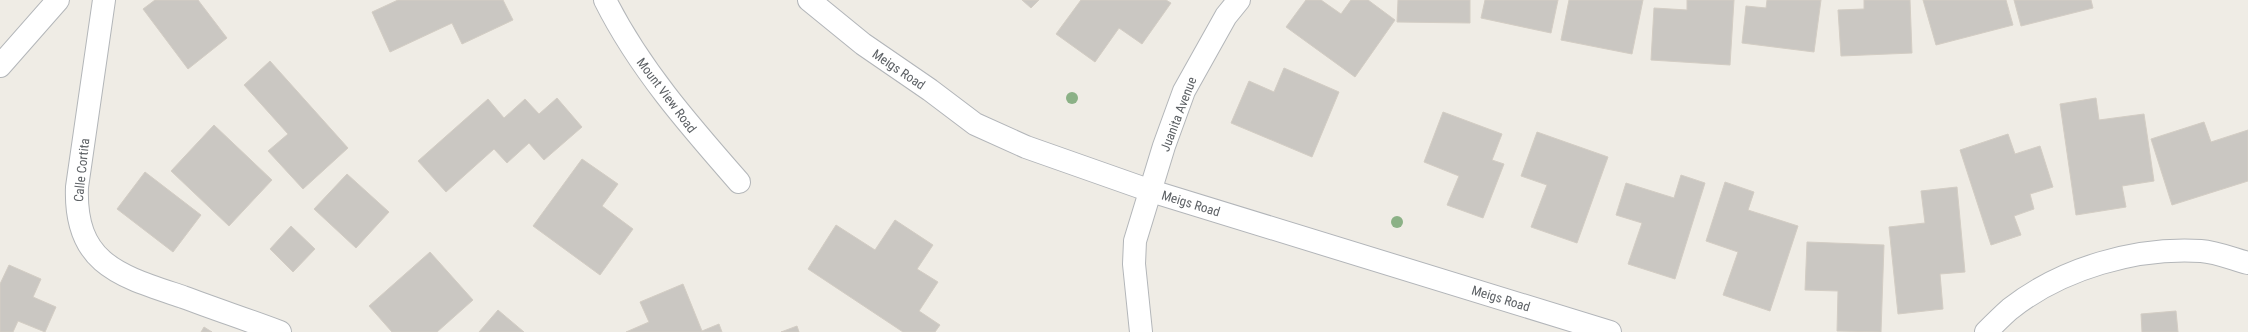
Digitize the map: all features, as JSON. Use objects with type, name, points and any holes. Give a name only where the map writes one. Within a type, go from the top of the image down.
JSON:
[{"type":"street","points":[[0,66],[58,0]]},
{"type":"street","name":"Calle Cortita","points":[[104,0],[77,187],[76,204],[79,223],[86,239],[96,254],[124,277],[280,332]]},
{"type":"street","name":"Mount View Road","points":[[605,0],[620,29],[656,85],[739,182]]},
{"type":"street","name":"Meigs Road","points":[[809,0],[862,44],[930,90],[975,124],[1026,147],[1151,191],[1610,332]]},
{"type":"street","name":"Juanita Avenue","points":[[1141,332],[1134,249],[1164,146],[1191,76],[1226,16],[1238,0]]},
{"type":"street","points":[[1986,332],[2010,309],[2059,279],[2107,262],[2154,253],[2202,251],[2248,263]]},
{"type":"building","points":[[155,0],[198,0],[227,38],[188,69],[143,9]]},
{"type":"building","points":[[398,0],[503,0],[513,20],[462,44],[452,23],[390,52],[372,12]]},
{"type":"building","points":[[1022,0],[1039,0],[1031,8]]},
{"type":"building","points":[[1081,0],[1166,0],[1171,3],[1142,44],[1119,28],[1095,62],[1056,34]]},
{"type":"building","points":[[1306,0],[1321,0],[1341,14],[1351,0],[1368,0],[1395,20],[1355,77],[1286,27]]},
{"type":"building","points":[[1398,0],[1470,0],[1470,23],[1397,22]]},
{"type":"building","points":[[1485,0],[1558,0],[1551,33],[1481,18]]},
{"type":"building","points":[[1569,0],[1643,0],[1632,54],[1561,40]]},
{"type":"building","points":[[1687,0],[1734,0],[1730,65],[1651,60],[1654,8],[1687,10]]},
{"type":"building","points":[[1767,0],[1821,0],[1814,52],[1742,43],[1746,6],[1766,8]]},
{"type":"building","points":[[1864,0],[1910,0],[1912,53],[1841,56],[1838,10],[1864,9]]},
{"type":"building","points":[[1923,0],[2006,0],[2013,25],[1936,45]]},
{"type":"building","points":[[2014,0],[2091,0],[2093,8],[2021,26]]},
{"type":"building","points":[[270,61],[348,148],[303,189],[268,151],[288,134],[244,85]]},
{"type":"building","points":[[1284,68],[1339,92],[1312,157],[1231,123],[1249,81],[1274,92]]},
{"type":"building","points":[[557,98],[582,127],[544,160],[529,143],[507,163],[494,149],[446,192],[418,161],[488,99],[504,118],[525,99],[539,114]]},
{"type":"building","points":[[2096,98],[2099,120],[2144,114],[2154,181],[2122,186],[2126,207],[2076,215],[2060,104]]},
{"type":"building","points":[[1443,112],[1502,134],[1492,160],[1504,164],[1483,218],[1447,205],[1459,176],[1424,162]]},
{"type":"building","points":[[2204,122],[2211,142],[2248,130],[2248,181],[2172,205],[2151,139]]},
{"type":"building","points":[[214,125],[272,180],[229,226],[171,171]]},
{"type":"building","points":[[1537,132],[1608,157],[1577,243],[1531,227],[1547,185],[1521,176]]},
{"type":"building","points":[[2008,134],[2015,154],[2040,146],[2053,187],[2030,194],[2034,209],[2014,216],[2021,235],[1991,245],[1960,150]]},
{"type":"building","points":[[582,159],[618,184],[602,206],[633,229],[600,275],[533,226]]},
{"type":"building","points":[[145,172],[201,215],[173,252],[117,209]]},
{"type":"building","points":[[347,174],[389,212],[356,248],[314,209]]},
{"type":"building","points":[[1681,175],[1705,183],[1675,279],[1628,264],[1642,223],[1616,215],[1626,183],[1674,198]]},
{"type":"building","points":[[1725,182],[1754,192],[1748,210],[1798,226],[1770,311],[1723,295],[1738,252],[1706,241]]},
{"type":"building","points":[[1957,187],[1965,272],[1940,274],[1943,309],[1898,314],[1889,227],[1925,223],[1921,191]]},
{"type":"building","points":[[895,220],[933,245],[917,269],[938,282],[919,311],[940,325],[935,332],[903,332],[808,269],[836,225],[875,250]]},
{"type":"building","points":[[291,226],[315,249],[293,272],[270,249]]},
{"type":"building","points":[[1807,242],[1884,245],[1881,332],[1837,331],[1838,291],[1805,290]]},
{"type":"building","points":[[430,252],[473,300],[437,332],[392,332],[369,306]]},
{"type":"building","points":[[9,265],[41,279],[33,297],[56,307],[45,332],[18,321],[13,332],[0,332],[0,284]]},
{"type":"building","points":[[683,284],[702,331],[719,324],[722,332],[626,332],[649,322],[640,302]]},
{"type":"building","points":[[498,310],[524,332],[479,332]]},
{"type":"building","points":[[2176,311],[2178,332],[2142,332],[2141,314]]},
{"type":"building","points":[[797,326],[799,332],[781,332]]},
{"type":"building","points":[[204,327],[212,332],[201,332]]}]
